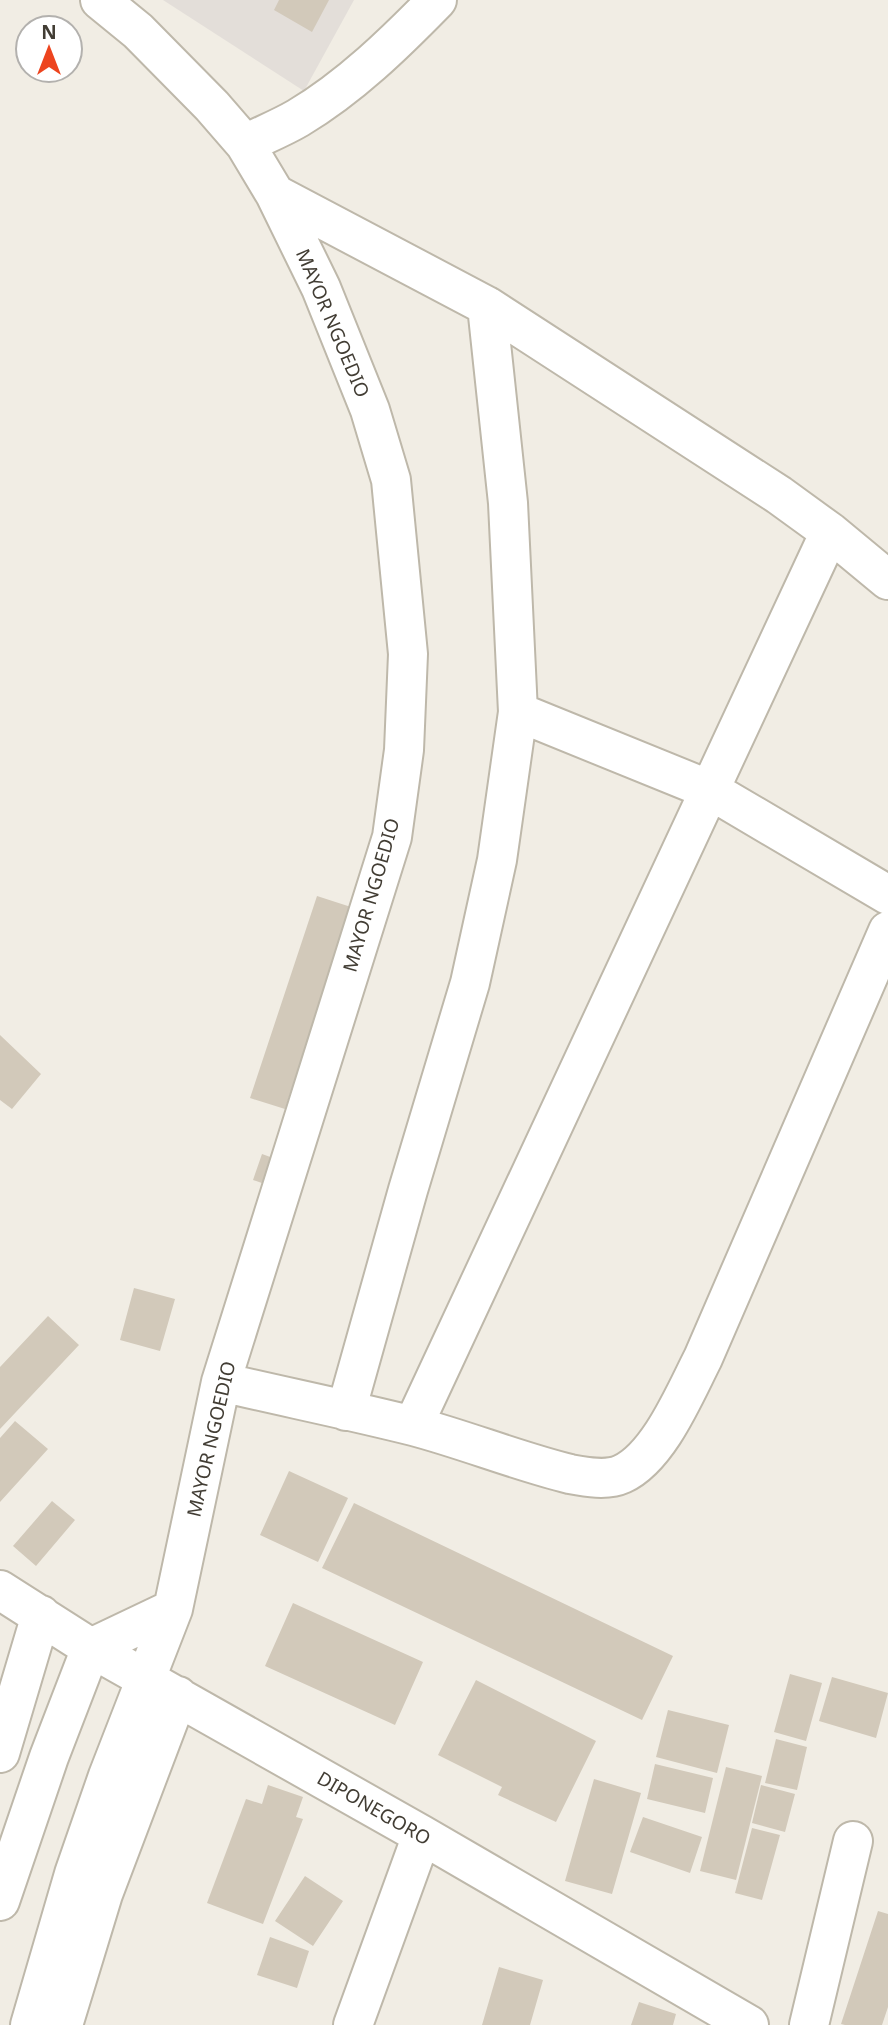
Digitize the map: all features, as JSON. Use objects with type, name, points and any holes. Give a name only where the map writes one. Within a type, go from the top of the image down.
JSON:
[{"type":"street","name":"MAYOR NGOEDIO","points":[[30,2025],[74,1874],[108,1776],[163,1688],[173,1609],[221,1382],[392,837],[404,750],[408,654],[391,480],[370,410],[321,288],[275,194],[245,144],[212,106],[138,31],[100,0]]},
{"type":"street","points":[[245,144],[298,118],[337,91],[379,57],[437,0]]},
{"type":"street","points":[[275,194],[486,306],[767,488],[830,532],[888,580]]},
{"type":"street","points":[[346,1411],[470,983],[497,860],[518,712],[508,503],[486,306]]},
{"type":"street","points":[[413,1426],[830,532]]},
{"type":"street","points":[[518,712],[710,790],[888,895]]},
{"type":"street","points":[[221,1382],[413,1426],[572,1474],[604,1478],[622,1474],[639,1462],[652,1447],[676,1411],[703,1358],[888,931]]},
{"type":"street","name":"DIPONEGORO","points":[[0,1590],[91,1648],[422,1835],[740,2023]]},
{"type":"street","points":[[0,1900],[49,1757],[91,1648],[173,1609]]},
{"type":"street","points":[[0,1753],[41,1615]]},
{"type":"street","points":[[63,2025],[163,1688]]},
{"type":"street","points":[[353,2025],[422,1835]]},
{"type":"street","points":[[809,2025],[853,1841]]},
{"type":"shaded area","points":[[163,0],[354,0],[304,91]]},
{"type":"building","points":[[279,0],[329,0],[312,32],[274,10]]},
{"type":"building","points":[[317,896],[351,907],[285,1109],[250,1098]]},
{"type":"building","points":[[0,1035],[41,1074],[12,1109],[0,1100]]},
{"type":"building","points":[[262,1154],[284,1162],[276,1188],[253,1180]]},
{"type":"building","points":[[134,1288],[175,1299],[160,1351],[120,1340]]},
{"type":"building","points":[[48,1316],[79,1345],[0,1429],[0,1367]]},
{"type":"building","points":[[15,1421],[48,1449],[0,1502],[0,1438]]},
{"type":"building","points":[[289,1471],[348,1498],[318,1562],[260,1535]]},
{"type":"building","points":[[52,1501],[75,1520],[36,1566],[13,1546]]},
{"type":"building","points":[[354,1503],[673,1656],[642,1720],[322,1568]]},
{"type":"building","points":[[293,1603],[423,1662],[395,1725],[265,1666]]},
{"type":"building","points":[[790,1674],[822,1683],[806,1741],[774,1732]]},
{"type":"building","points":[[832,1677],[888,1693],[876,1738],[819,1721]]},
{"type":"building","points":[[476,1680],[596,1741],[556,1822],[498,1795],[502,1787],[438,1755]]},
{"type":"building","points":[[668,1710],[729,1725],[717,1773],[656,1757]]},
{"type":"building","points":[[776,1739],[807,1747],[797,1790],[765,1783]]},
{"type":"building","points":[[655,1764],[713,1778],[705,1813],[647,1799]]},
{"type":"building","points":[[726,1767],[762,1776],[736,1880],[700,1871]]},
{"type":"building","points":[[594,1779],[641,1793],[612,1894],[565,1881]]},
{"type":"building","points":[[268,1785],[303,1797],[296,1817],[303,1819],[263,1924],[207,1903],[246,1799],[262,1804]]},
{"type":"building","points":[[761,1785],[795,1794],[785,1832],[752,1823]]},
{"type":"building","points":[[643,1817],[702,1837],[690,1873],[630,1852]]},
{"type":"building","points":[[752,1828],[780,1835],[762,1900],[735,1893]]},
{"type":"building","points":[[305,1876],[343,1901],[313,1946],[275,1921]]},
{"type":"building","points":[[878,1911],[888,1914],[888,2007],[882,2025],[841,2024]]},
{"type":"building","points":[[270,1937],[309,1951],[297,1988],[257,1975]]},
{"type":"building","points":[[499,1967],[543,1980],[530,2025],[482,2025]]},
{"type":"building","points":[[639,2002],[676,2014],[673,2025],[631,2025]]}]
